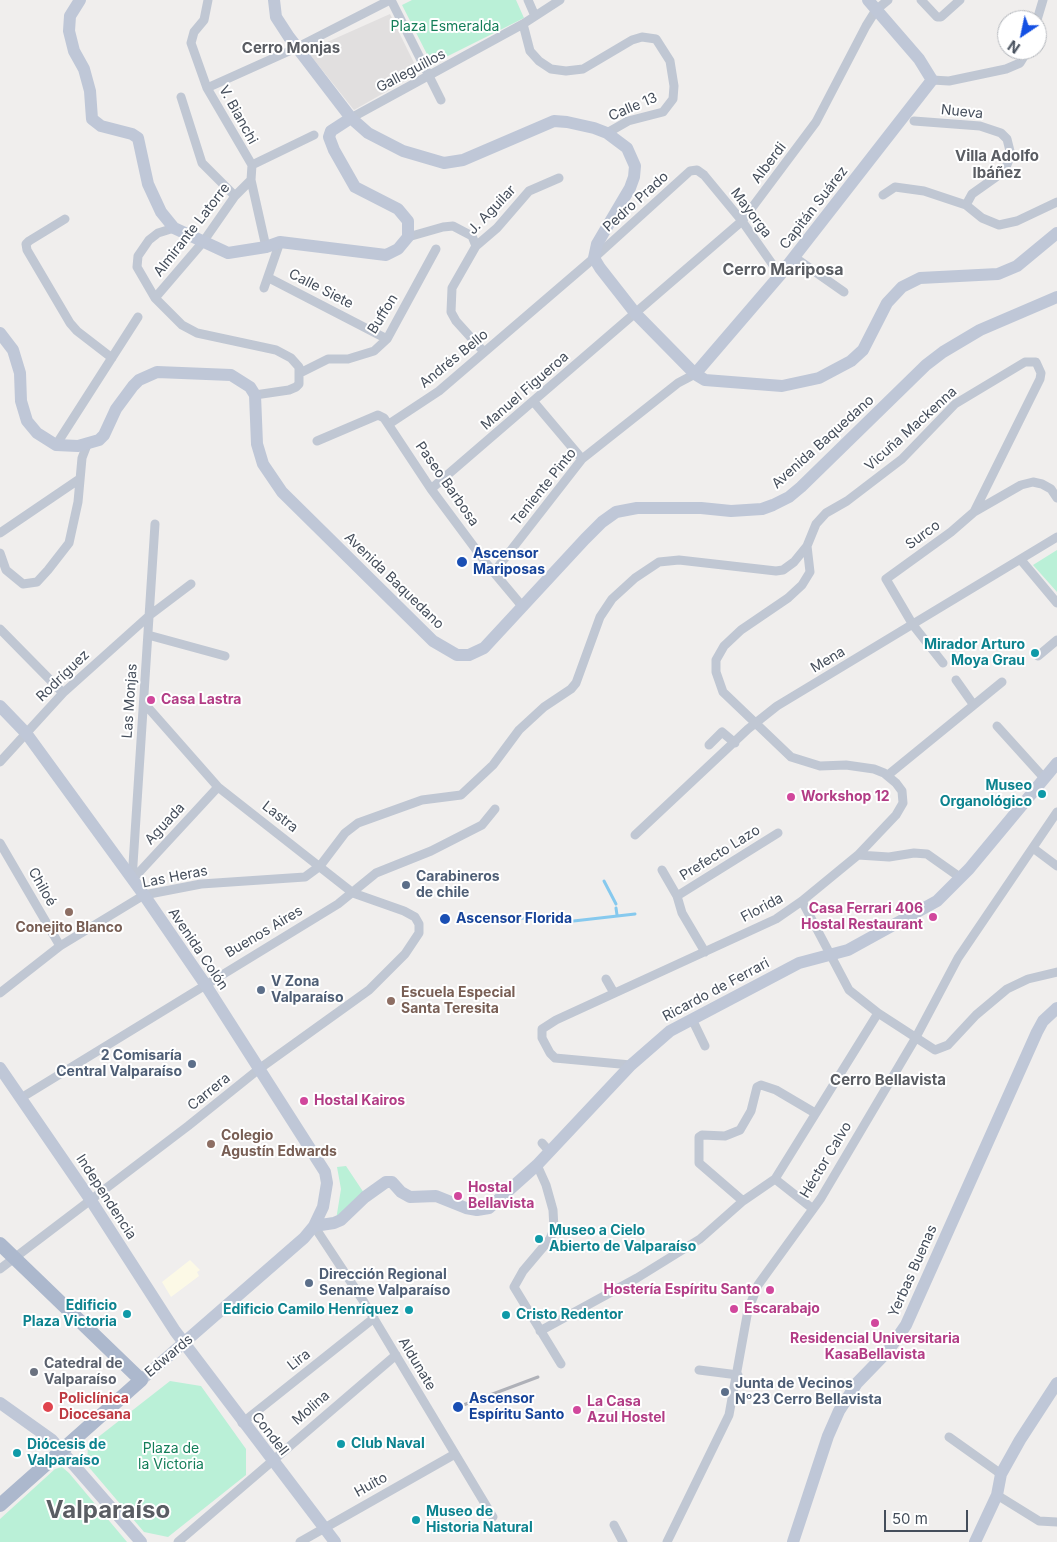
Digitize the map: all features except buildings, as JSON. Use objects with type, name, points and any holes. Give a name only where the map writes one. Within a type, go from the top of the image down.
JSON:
[{"type":"main road","points":[[0,1244],[141,1380]]},
{"type":"main road","name":"Edwards","points":[[0,1505],[141,1380]]},
{"type":"street","points":[[80,0],[70,16],[69,31],[74,51],[84,69],[90,90],[92,119],[101,126],[132,134],[138,138],[148,184],[161,212],[174,228],[228,253],[266,247],[280,242],[386,256],[398,249],[408,237],[443,226],[453,226],[472,236],[476,246]]},
{"type":"street","name":"V. Bianchi","points":[[208,0],[204,20],[194,32],[191,43],[207,88],[252,165],[251,180],[266,247]]},
{"type":"street","points":[[274,0],[276,17],[296,48],[351,118],[368,133],[385,144],[426,160],[444,163],[463,160],[554,121],[580,124],[607,133],[627,148],[632,156],[634,177],[630,188],[598,244],[594,258],[636,314],[696,374],[705,380],[782,386],[819,378],[851,361],[863,350],[887,303],[902,287],[920,278],[998,274],[1018,266],[1057,233]]},
{"type":"street","points":[[207,88],[296,48],[391,0],[428,78],[441,100]]},
{"type":"street","points":[[528,0],[535,16]]},
{"type":"street","name":"Galleguillos","points":[[351,118],[428,78],[523,24],[560,0]]},
{"type":"street","name":"Alberdi","points":[[636,314],[742,222],[816,122],[872,5],[888,0]]},
{"type":"street","points":[[921,0],[937,17],[941,17],[960,0]]},
{"type":"street","points":[[872,5],[920,59],[932,80],[949,81],[1006,69],[1021,60]]},
{"type":"street","name":"Calle 13","points":[[523,24],[530,51],[539,61],[551,69],[566,71],[584,69],[632,40],[642,38],[656,40],[670,61],[674,86],[673,99],[663,112],[628,122],[607,133]]},
{"type":"street","name":"Capitán Suárez","points":[[696,374],[780,275],[932,80]]},
{"type":"street","points":[[181,97],[202,163],[235,196]]},
{"type":"street","points":[[351,118],[331,131],[329,137],[334,150],[355,187],[398,209],[408,221],[408,237]]},
{"type":"street","name":"Nueva","points":[[914,121],[980,126],[1001,133],[1008,139],[1011,155],[1006,167],[996,177],[972,194],[966,206]]},
{"type":"street","points":[[252,165],[314,135]]},
{"type":"street","name":"Mayorga","points":[[697,170],[742,222],[780,275]]},
{"type":"street","name":"Pedro Prado","points":[[594,258],[690,172],[697,170]]},
{"type":"street","name":"J. Aguilar","points":[[484,352],[456,321],[451,312],[452,288],[476,246],[497,228],[529,191],[559,178]]},
{"type":"street","name":"Almirante Latorre","points":[[155,298],[203,242],[235,196],[251,180]]},
{"type":"street","points":[[883,195],[895,187],[924,191],[966,206],[982,218],[999,224],[1017,221],[1057,202]]},
{"type":"street","points":[[65,219],[29,241],[26,244],[27,250],[70,323],[77,331],[112,358]]},
{"type":"street","points":[[0,333],[13,350],[20,373],[21,401],[27,421],[37,433],[56,445],[87,445],[104,435],[116,409],[133,386],[139,380],[157,372],[231,375],[250,387],[255,395],[289,390],[296,387],[299,384],[300,373],[291,358],[276,350],[204,336],[182,325],[155,298],[137,267],[138,256],[148,240],[158,233],[174,228]]},
{"type":"street","name":"Calle Siete","points":[[264,288],[280,242]]},
{"type":"street","name":"Buffon","points":[[300,373],[328,359],[348,359],[364,355],[374,350],[387,339],[436,249]]},
{"type":"street","points":[[794,257],[844,292]]},
{"type":"street","name":"Andrés Bello","points":[[389,424],[439,391],[594,258]]},
{"type":"street","name":"Calle Siete","points":[[269,278],[387,339]]},
{"type":"street","name":"Avenida Baquedano","points":[[255,395],[258,444],[263,464],[282,492],[433,641],[458,655],[469,655],[484,648],[585,539],[616,512],[637,508],[752,510],[773,505],[788,497],[862,429],[926,365],[943,352],[980,330],[1057,297]]},
{"type":"street","name":"Manuel Figueroa","points":[[431,489],[636,314]]},
{"type":"street","points":[[56,445],[138,317]]},
{"type":"street","name":"Vicuña Mackenna","points":[[320,866],[345,833],[358,823],[422,800],[461,795],[493,765],[519,730],[544,707],[571,689],[576,683],[600,617],[612,599],[635,578],[659,562],[679,560],[783,570],[794,562],[807,546],[816,524],[826,513],[854,496],[902,459],[955,404],[1025,362],[1036,362],[1041,373],[1040,379],[974,512]]},
{"type":"street","name":"Teniente Pinto","points":[[494,572],[582,459],[678,383],[696,374]]},
{"type":"street","points":[[533,401],[582,459]]},
{"type":"street","points":[[317,441],[378,415],[389,424]]},
{"type":"street","name":"Paseo Barbosa","points":[[389,424],[431,489],[522,606]]},
{"type":"street","points":[[0,553],[6,570],[23,584],[37,582],[69,544],[78,502],[78,480],[82,458],[87,445]]},
{"type":"street","points":[[0,533],[78,480]]},
{"type":"street","points":[[974,512],[1021,485],[1034,482],[1054,487],[1057,498]]},
{"type":"street","name":"Surco","points":[[913,625],[886,579],[951,532],[974,512]]},
{"type":"street","name":"Las Monjas","points":[[132,880],[156,524]]},
{"type":"street","name":"Mena","points":[[635,835],[756,723],[777,706],[1057,537]]},
{"type":"street","points":[[807,546],[810,572],[802,585],[788,598],[741,630],[724,646],[716,660],[716,672],[722,692],[780,748],[802,761],[820,766],[846,765],[874,768],[888,775],[1002,682]]},
{"type":"street","points":[[1021,560],[1057,603]]},
{"type":"street","points":[[150,615],[191,584]]},
{"type":"street","name":"Rodríguez","points":[[0,762],[63,693],[150,615]]},
{"type":"street","points":[[913,625],[943,662]]},
{"type":"street","points":[[0,629],[63,693]]},
{"type":"street","points":[[148,635],[225,656]]},
{"type":"street","points":[[1038,656],[1057,640]]},
{"type":"street","points":[[956,680],[973,704]]},
{"type":"street","name":"Lastra","points":[[144,703],[218,787],[353,893],[404,911],[415,917],[419,924]]},
{"type":"street","name":"Avenida Colón","points":[[0,706],[26,733],[144,895],[205,984],[325,1172],[326,1196],[320,1216],[314,1226]]},
{"type":"street","points":[[997,726],[1052,772]]},
{"type":"street","points":[[709,745],[722,732],[735,743]]},
{"type":"street","name":"Ricardo de Ferrari","points":[[314,1226],[341,1220],[365,1197],[386,1182],[392,1182],[401,1192],[410,1197],[436,1196],[466,1208],[477,1210],[489,1208],[537,1165],[546,1147],[630,1065],[670,1031],[799,963],[817,956],[832,955],[848,950],[937,901],[960,878],[1052,772]]},
{"type":"street","name":"Florida","points":[[630,1065],[555,1058],[550,1053],[540,1033],[545,1026],[556,1020],[776,919],[802,901],[858,855],[896,815],[904,803],[902,791],[888,775]]},
{"type":"street","name":"Aguada","points":[[132,880],[218,787]]},
{"type":"street","name":"Buenos Aires","points":[[21,1098],[353,893],[376,873],[431,851],[482,825],[495,809]]},
{"type":"street","name":"Héctor Calvo","points":[[667,1542],[725,1424],[738,1375],[752,1299],[764,1277],[813,1209],[915,1039],[958,958],[1057,812]]},
{"type":"street","name":"Prefecto Lazo","points":[[677,896],[778,833]]},
{"type":"street","name":"Chiloé","points":[[0,843],[60,946]]},
{"type":"street","points":[[1033,848],[1057,866]]},
{"type":"street","points":[[858,855],[888,858],[914,852],[927,854],[960,878]]},
{"type":"street","name":"Las Heras","points":[[0,993],[60,946],[144,895],[201,884],[305,877],[320,866]]},
{"type":"street","points":[[662,870],[677,896],[682,913],[705,952]]},
{"type":"street","points":[[802,901],[849,990],[878,1013],[929,1048],[943,1049],[976,1014],[1008,989],[1028,979],[1057,972]]},
{"type":"street","name":"Carrera","points":[[0,1269],[188,1126],[258,1069],[369,990],[405,954],[419,933],[419,924]]},
{"type":"street","points":[[606,980],[614,993]]},
{"type":"street","name":"Yerbas Buenas","points":[[793,1542],[839,1411],[857,1383],[888,1351],[906,1325],[1037,1032],[1043,1021],[1057,1008]]},
{"type":"street","points":[[540,1331],[638,1278],[700,1239],[743,1201],[775,1179],[878,1013]]},
{"type":"street","points":[[692,1020],[705,1046]]},
{"type":"street","name":"Independencia","points":[[0,1068],[90,1199],[184,1344]]},
{"type":"street","points":[[743,1201],[700,1163],[699,1137],[702,1135],[725,1136],[740,1130],[751,1111],[757,1087],[761,1085],[776,1090],[815,1113]]},
{"type":"street","points":[[537,1165],[546,1185],[554,1229],[550,1239],[523,1271],[514,1287],[561,1364]]},
{"type":"street","points":[[775,1179],[813,1209]]},
{"type":"street","name":"Aldunate","points":[[314,1226],[374,1318],[493,1517]]},
{"type":"street","name":"Edwards","points":[[141,1380],[304,1238],[314,1226]]},
{"type":"street","name":"Lira","points":[[242,1423],[374,1318]]},
{"type":"street","name":"Condell","points":[[184,1344],[242,1423],[335,1542]]},
{"type":"street","name":"Molina","points":[[178,1542],[396,1355]]},
{"type":"street","points":[[698,1370],[738,1375]]},
{"type":"street","points":[[975,1542],[997,1495],[1002,1474],[1020,1440],[1057,1383]]},
{"type":"street","points":[[0,1403],[52,1440],[141,1542]]},
{"type":"street","points":[[949,1437],[1002,1474]]},
{"type":"street","name":"Huito","points":[[300,1542],[324,1526],[455,1454]]},
{"type":"street","points":[[997,1495],[1039,1521],[1057,1522]]},
{"type":"street","points":[[614,1525],[623,1542]]},
{"type":"shaded area","points":[[390,14],[419,73],[354,110],[307,51]]},
{"type":"shaded area","points":[[190,1260],[200,1270],[197,1272],[199,1276],[171,1297],[162,1282]]},
{"type":"green space","name":"Plaza Esmeralda","points":[[412,0],[516,0],[524,18],[432,64],[402,5]]},
{"type":"green space","points":[[1057,550],[1057,592],[1033,565]]},
{"type":"green space","points":[[346,1166],[364,1193],[336,1220],[341,1189],[337,1167]]},
{"type":"green space","name":"Plaza de la Victoria","points":[[170,1381],[201,1386],[246,1449],[246,1475],[168,1537],[144,1532],[87,1465],[88,1445]]},
{"type":"green space","points":[[62,1467],[127,1542],[0,1542],[0,1519],[55,1469]]},
{"type":"waterway","points":[[604,881],[616,904]]},
{"type":"waterway","points":[[616,908],[617,915]]},
{"type":"waterway","points":[[522,918],[556,923],[635,914]]},
{"type":"railway","points":[[458,1407],[538,1377]]},
{"type":"place","name":"Ascensor Mariposas","points":[[462,562]]},
{"type":"place","name":"Mirador Arturo Moya Grau","points":[[1035,653]]},
{"type":"place","name":"Casa Lastra","points":[[151,700]]},
{"type":"place","name":"Museo Organológico","points":[[1042,794]]},
{"type":"place","name":"Workshop 12","points":[[791,797]]},
{"type":"place","name":"Carabineros de chile","points":[[406,885]]},
{"type":"place","name":"Conejito Blanco","points":[[69,912]]},
{"type":"place","name":"Casa Ferrari 406 Hostal Restaurant","points":[[933,917]]},
{"type":"place","name":"Ascensor Florida","points":[[445,919]]},
{"type":"place","name":"V Zona Valparaíso","points":[[261,990]]},
{"type":"place","name":"Escuela Especial Santa Teresita","points":[[391,1001]]},
{"type":"place","name":"2 Comisaría Central Valparaíso","points":[[192,1064]]},
{"type":"place","name":"Hostal Kairos","points":[[304,1101]]},
{"type":"place","name":"Colegio Agustín Edwards","points":[[211,1144]]},
{"type":"place","name":"Hostal Bellavista","points":[[458,1196]]},
{"type":"place","name":"Museo a Cielo Abierto de Valparaíso","points":[[539,1239]]},
{"type":"place","name":"Dirección Regional Sename Valparaíso","points":[[309,1283]]},
{"type":"place","name":"Hostería Espíritu Santo","points":[[770,1290]]},
{"type":"place","name":"Escarabajo","points":[[734,1309]]},
{"type":"place","name":"Edificio Camilo Henríquez","points":[[409,1310]]},
{"type":"place","name":"Edificio Plaza Victoria","points":[[127,1314]]},
{"type":"place","name":"Cristo Redentor","points":[[506,1315]]},
{"type":"place","name":"Residencial Universitaria KasaBellavista","points":[[875,1323]]},
{"type":"place","name":"Catedral de Valparaíso","points":[[34,1372]]},
{"type":"place","name":"Junta de Vecinos Nº23 Cerro Bellavista","points":[[725,1392]]},
{"type":"place","name":"Policlínica Diocesana","points":[[48,1407]]},
{"type":"place","name":"Ascensor Espíritu Santo","points":[[458,1407]]},
{"type":"place","name":"La Casa Azul Hostel","points":[[577,1410]]},
{"type":"place","name":"Club Naval","points":[[341,1444]]},
{"type":"place","name":"Diócesis de Valparaíso","points":[[17,1453]]},
{"type":"place","name":"Museo de Historia Natural","points":[[416,1520]]},
{"type":"district","name":"Cerro Monjas","points":[[291,48]]},
{"type":"district","name":"Villa Adolfo Ibáñez","points":[[997,164]]},
{"type":"district","name":"Cerro Mariposa","points":[[783,270]]},
{"type":"district","name":"Cerro Bellavista","points":[[888,1080]]},
{"type":"district","name":"Valparaíso","points":[[108,1511]]}]
